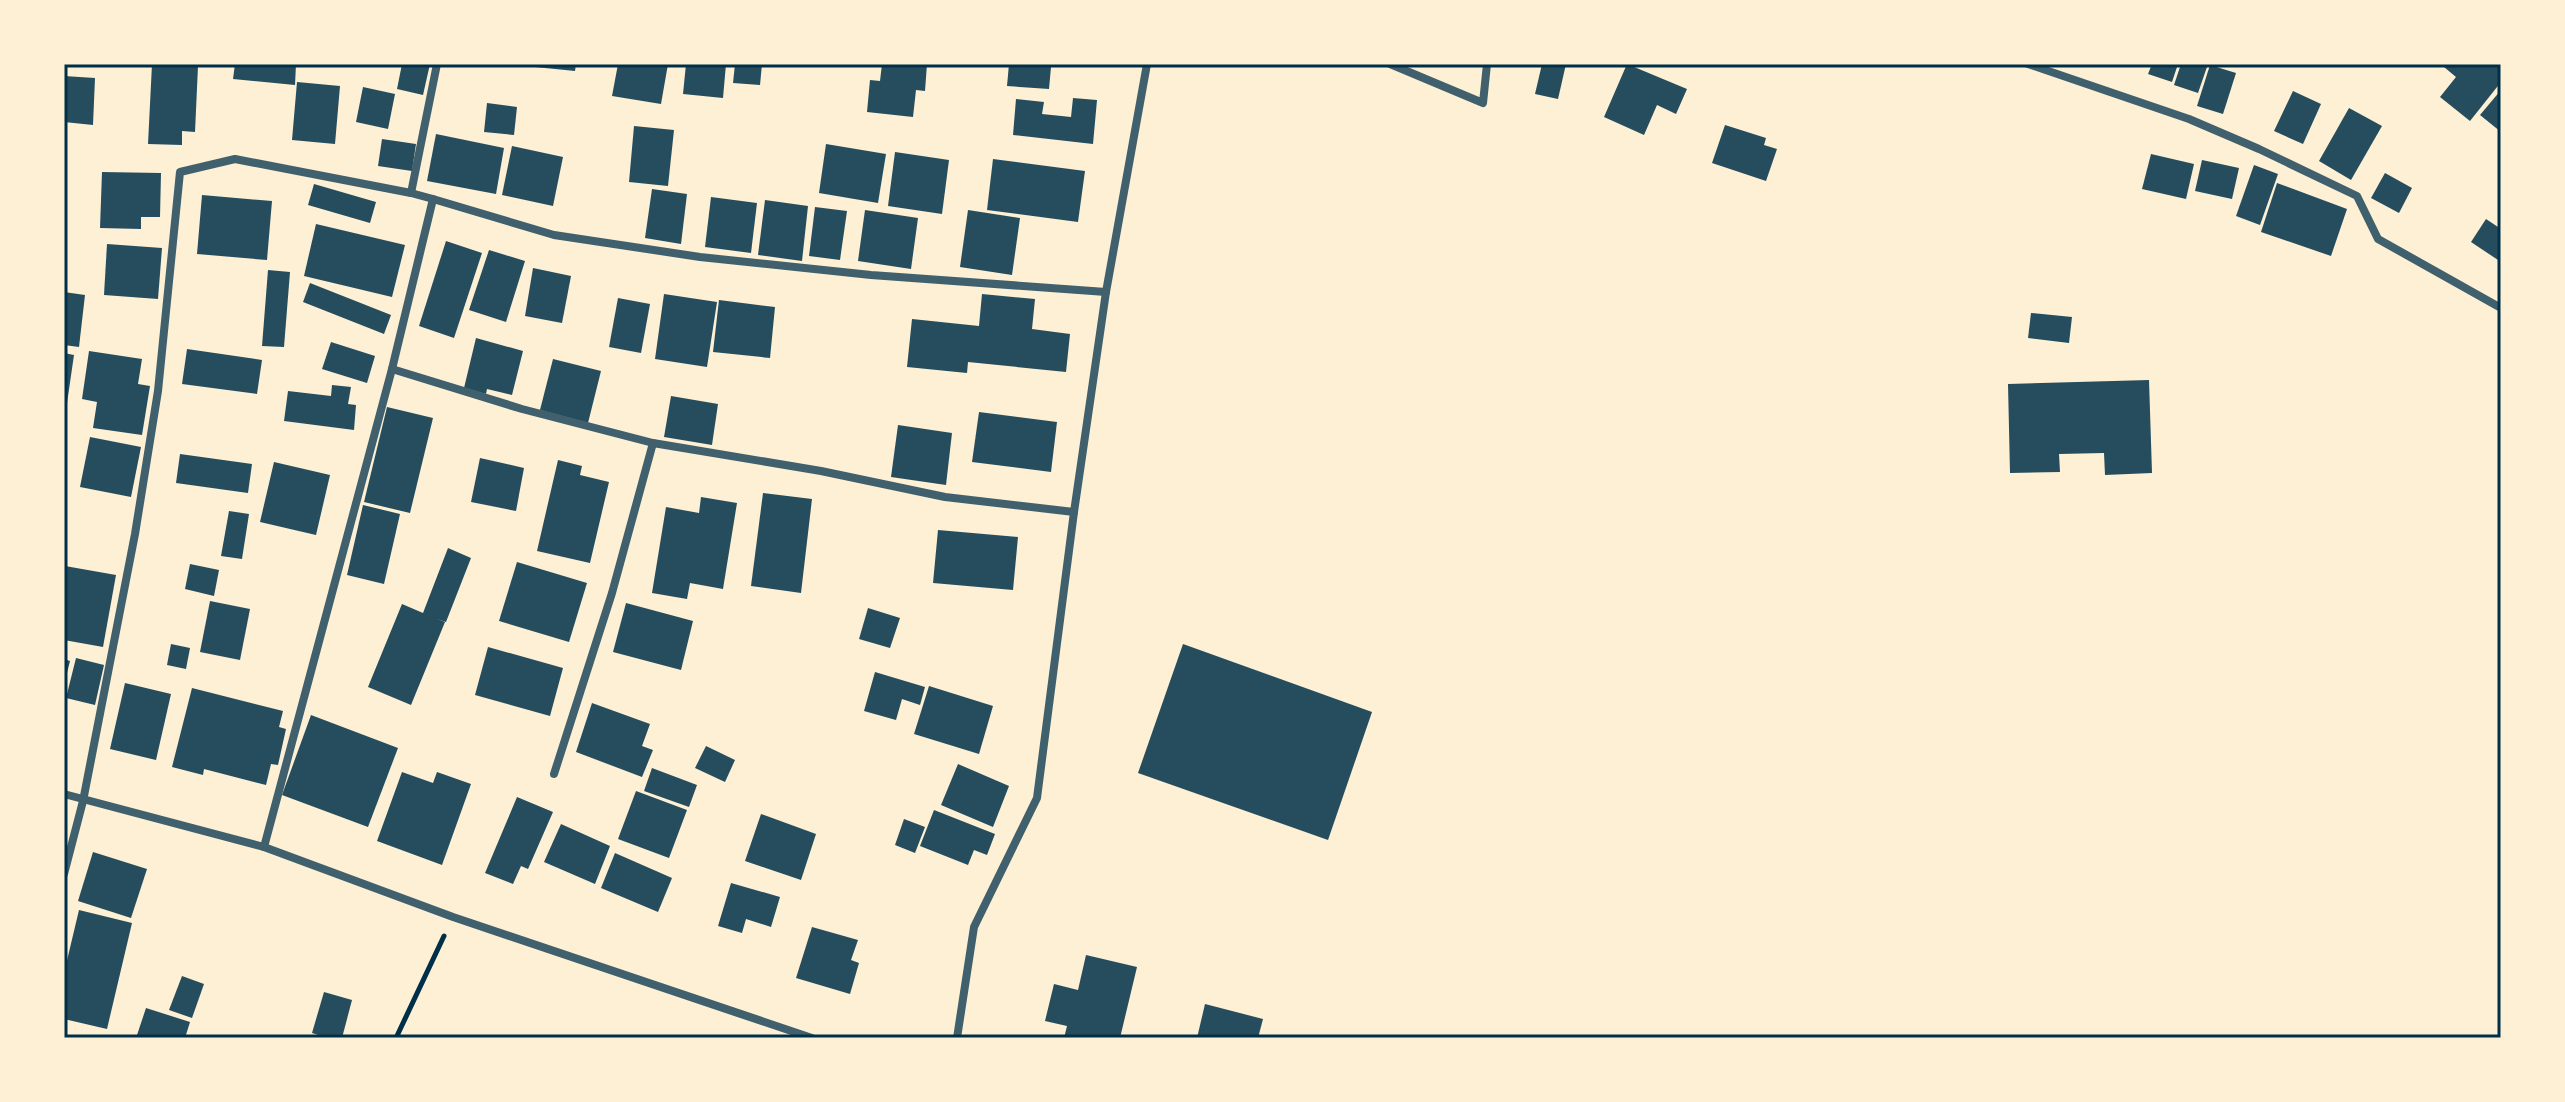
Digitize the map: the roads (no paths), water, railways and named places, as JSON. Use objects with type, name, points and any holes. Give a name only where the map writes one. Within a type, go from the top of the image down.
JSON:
[{"type":"street","points":[[411,193],[437,64]]},
{"type":"street","points":[[957,1038],[974,927],[1037,798],[1106,292],[1147,64]]},
{"type":"street","points":[[1390,64],[1483,103],[1487,64]]},
{"type":"street","points":[[2028,64],[2189,119],[2357,196],[2378,239],[2501,308]]},
{"type":"street","points":[[64,874],[83,801],[135,534],[158,391],[180,172],[235,159],[411,193],[554,235],[700,257],[871,275],[1106,292]]},
{"type":"street","points":[[264,847],[392,369],[433,199]]},
{"type":"street","points":[[392,369],[522,409],[653,443],[821,471],[945,497],[1074,512]]},
{"type":"street","points":[[554,774],[612,593],[653,443]]},
{"type":"street","points":[[64,794],[264,847],[453,917],[812,1038]]}]
